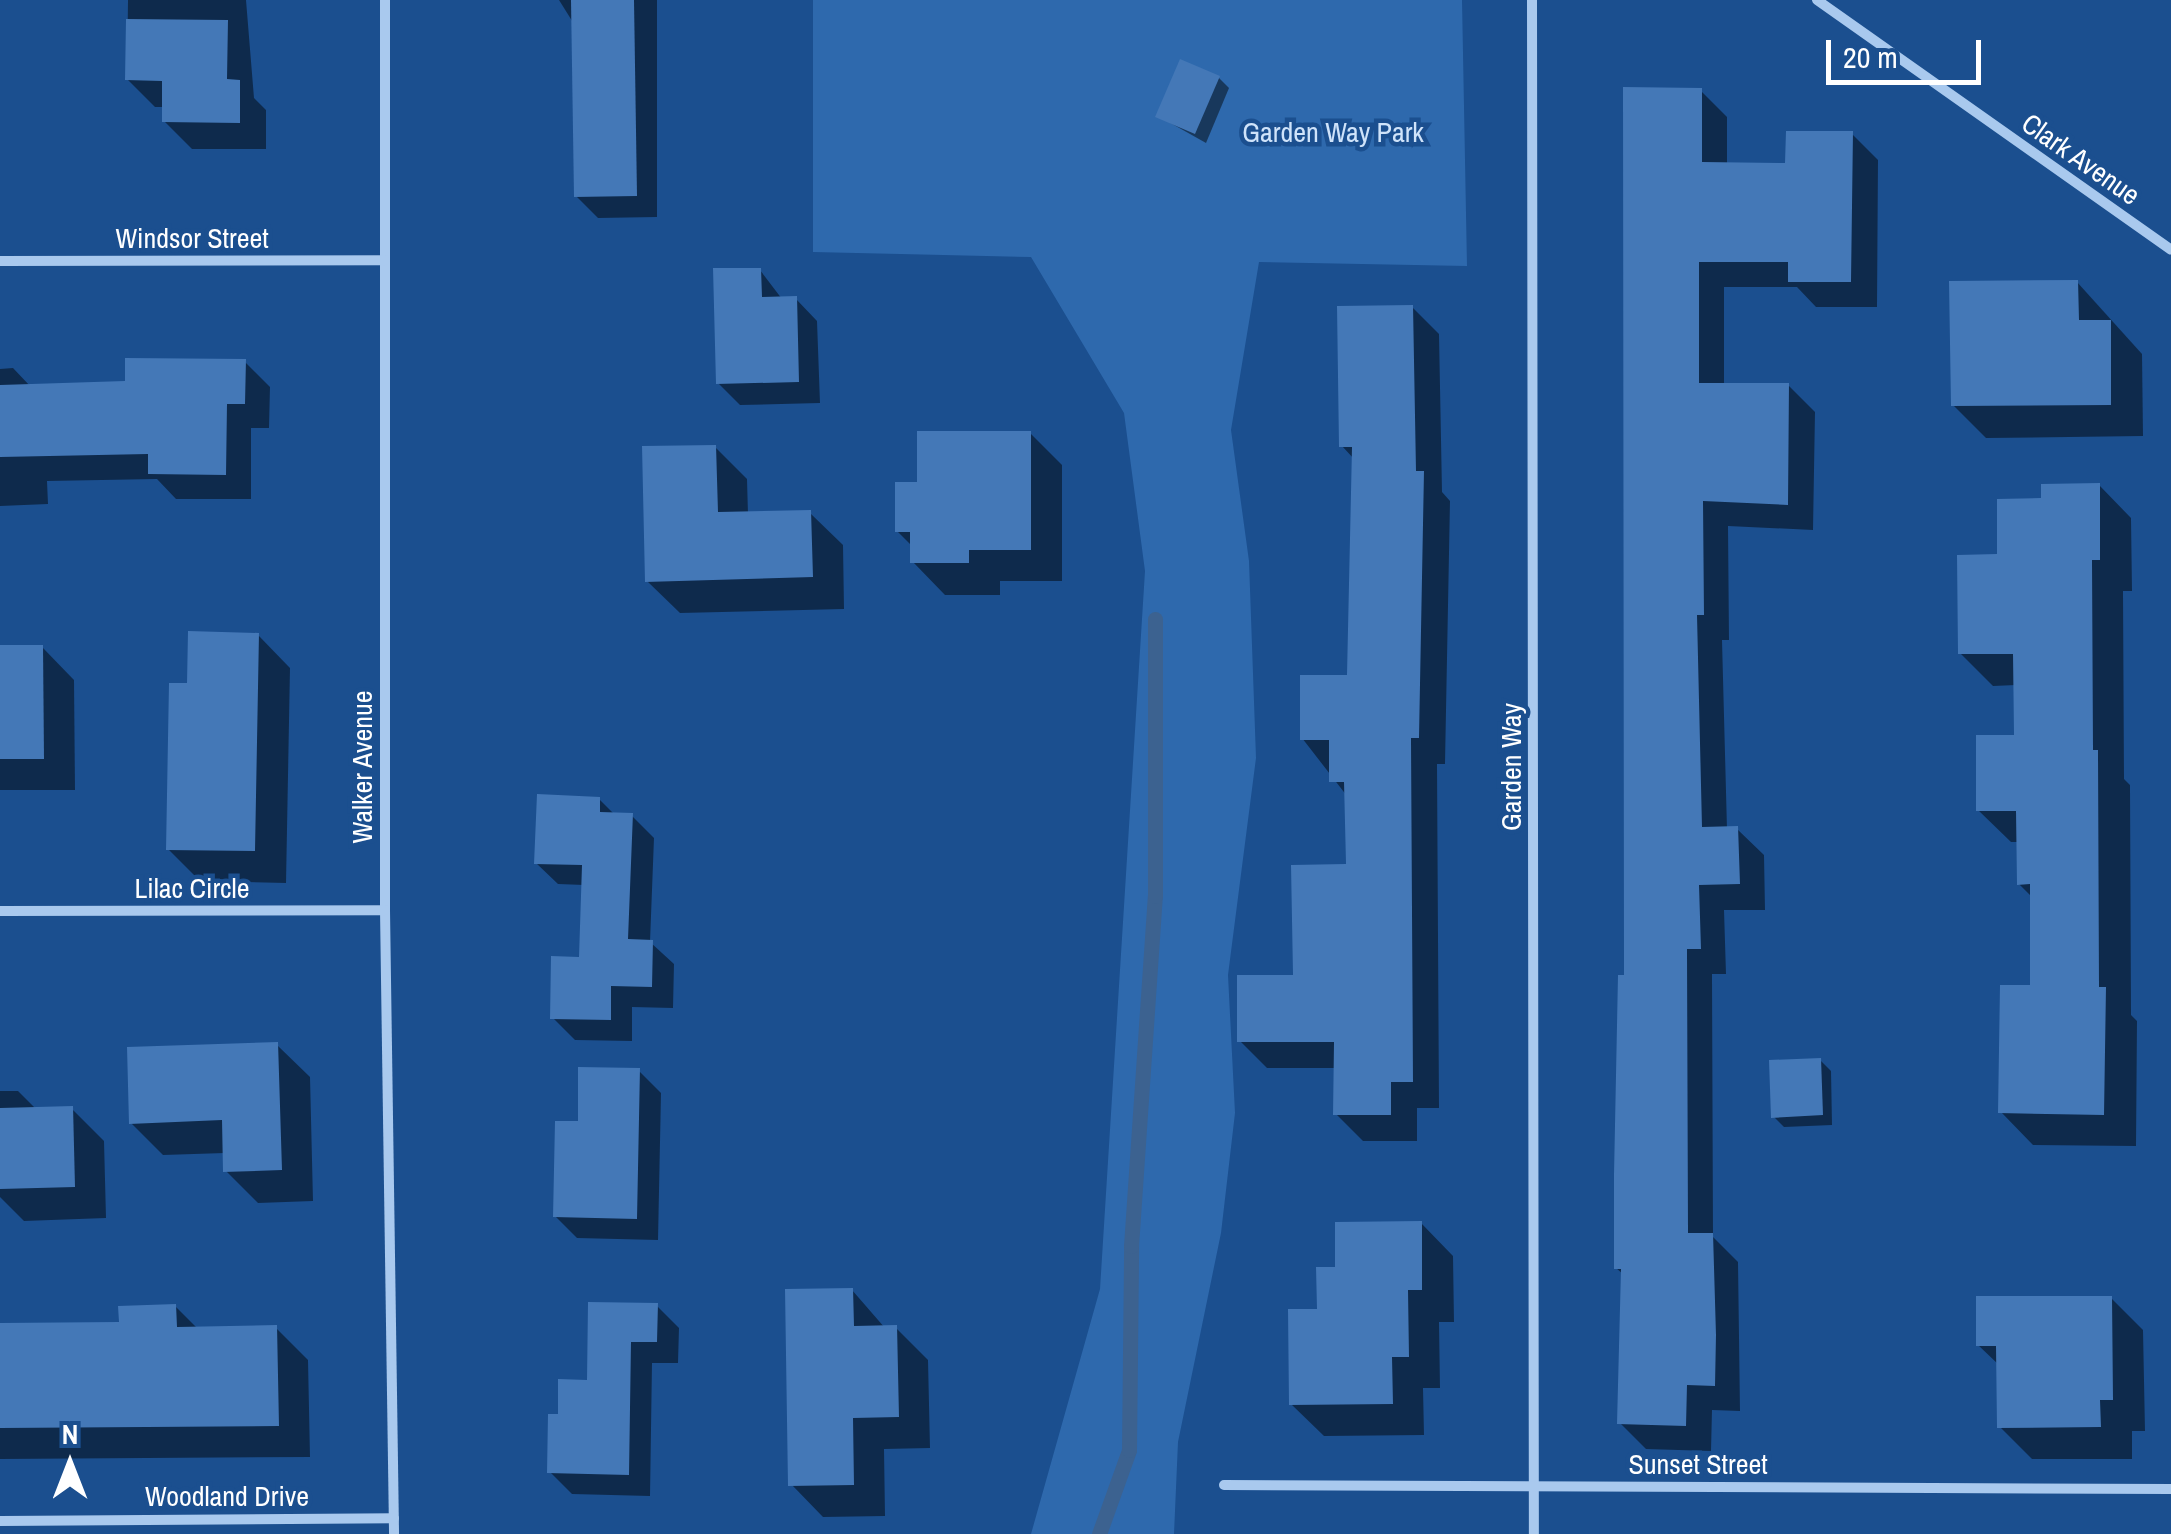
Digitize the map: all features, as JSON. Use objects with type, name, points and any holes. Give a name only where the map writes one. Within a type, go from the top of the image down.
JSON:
[{"type":"street","name":"Walker Avenue","points":[[385,0],[385,910],[394,1534]]},
{"type":"street","name":"Garden Way","points":[[1532,0],[1534,1534]]},
{"type":"street","name":"Clark Avenue","points":[[1817,0],[2171,250]]},
{"type":"street","name":"Windsor Street","points":[[0,261],[385,260]]},
{"type":"street","name":"Lilac Circle","points":[[0,911],[385,910]]},
{"type":"street","name":"Sunset Street","points":[[1224,1485],[2171,1489]]},
{"type":"street","name":"Woodland Drive","points":[[0,1521],[394,1518]]},
{"type":"green space","name":"Garden Way Park","points":[[813,0],[1462,0],[1467,266],[1259,262],[1231,430],[1249,561],[1256,758],[1228,975],[1235,1113],[1221,1233],[1178,1442],[1174,1534],[1031,1534],[1100,1289],[1145,571],[1124,413],[1031,257],[813,252]]},
{"type":"building","points":[[571,0],[634,0],[637,196],[574,197]]},
{"type":"building","points":[[126,19],[228,20],[227,79],[240,80],[240,123],[162,122],[162,81],[125,80]]},
{"type":"building","points":[[1180,59],[1220,76],[1195,134],[1155,117]]},
{"type":"building","points":[[1623,87],[1702,88],[1702,162],[1785,163],[1786,131],[1853,131],[1851,282],[1788,282],[1788,262],[1699,262],[1699,383],[1789,383],[1788,505],[1703,501],[1704,615],[1697,615],[1702,827],[1738,826],[1740,884],[1699,885],[1701,949],[1687,949],[1688,1233],[1713,1233],[1716,1335],[1715,1386],[1687,1385],[1686,1426],[1617,1424],[1621,1269],[1614,1269],[1614,1175],[1618,975],[1624,975]]},
{"type":"building","points":[[713,268],[761,268],[762,297],[797,296],[799,382],[716,384]]},
{"type":"building","points":[[2078,280],[2079,320],[2111,320],[2111,405],[1951,406],[1949,281]]},
{"type":"building","points":[[1413,305],[1416,471],[1424,471],[1419,738],[1411,738],[1413,1082],[1391,1082],[1391,1115],[1333,1115],[1334,1042],[1237,1042],[1237,975],[1293,975],[1291,865],[1346,864],[1344,782],[1329,782],[1329,740],[1300,740],[1300,675],[1347,675],[1352,447],[1339,447],[1337,306]]},
{"type":"building","points":[[125,358],[246,359],[245,404],[227,404],[226,475],[148,474],[148,454],[0,457],[0,385],[125,381]]},
{"type":"building","points":[[917,431],[1031,431],[1031,550],[969,550],[969,563],[910,563],[910,532],[895,532],[895,482],[917,482]]},
{"type":"building","points":[[716,445],[718,512],[811,510],[813,577],[645,582],[642,446]]},
{"type":"building","points":[[2100,483],[2100,560],[2092,560],[2093,750],[2098,750],[2099,987],[2106,987],[2104,1115],[1998,1113],[2000,985],[2030,985],[2030,884],[2017,885],[2016,811],[1976,811],[1976,735],[2014,735],[2013,654],[1958,654],[1957,555],[1997,554],[1997,499],[2041,498],[2041,484]]},
{"type":"building","points":[[188,631],[259,633],[255,851],[166,850],[169,683],[187,683]]},
{"type":"building","points":[[0,645],[43,645],[44,759],[0,759]]},
{"type":"building","points":[[537,794],[600,797],[600,812],[633,813],[628,939],[653,940],[652,987],[611,986],[611,1020],[550,1019],[551,956],[579,957],[582,865],[534,864]]},
{"type":"building","points":[[278,1042],[282,1170],[223,1172],[222,1120],[129,1124],[127,1047]]},
{"type":"building","points":[[1821,1058],[1823,1115],[1771,1118],[1769,1060]]},
{"type":"building","points":[[578,1067],[640,1068],[637,1219],[553,1217],[555,1121],[578,1121]]},
{"type":"building","points":[[73,1106],[75,1187],[0,1189],[0,1108]]},
{"type":"building","points":[[1422,1221],[1422,1290],[1408,1290],[1409,1357],[1392,1357],[1393,1404],[1289,1405],[1288,1309],[1317,1309],[1316,1267],[1335,1267],[1335,1222]]},
{"type":"building","points":[[853,1288],[854,1326],[897,1325],[899,1417],[853,1418],[854,1485],[788,1486],[785,1289]]},
{"type":"building","points":[[1976,1296],[2112,1296],[2113,1400],[2100,1400],[2101,1427],[1997,1428],[1996,1346],[1976,1346]]},
{"type":"building","points":[[588,1302],[658,1303],[657,1342],[631,1342],[629,1475],[547,1473],[548,1414],[558,1414],[558,1379],[587,1380]]},
{"type":"building","points":[[176,1304],[177,1327],[277,1325],[279,1426],[0,1428],[0,1323],[119,1322],[118,1306]]},
{"type":"waterway","points":[[1099,1534],[1129,1450],[1131,1246],[1155,896],[1155,619]]}]
